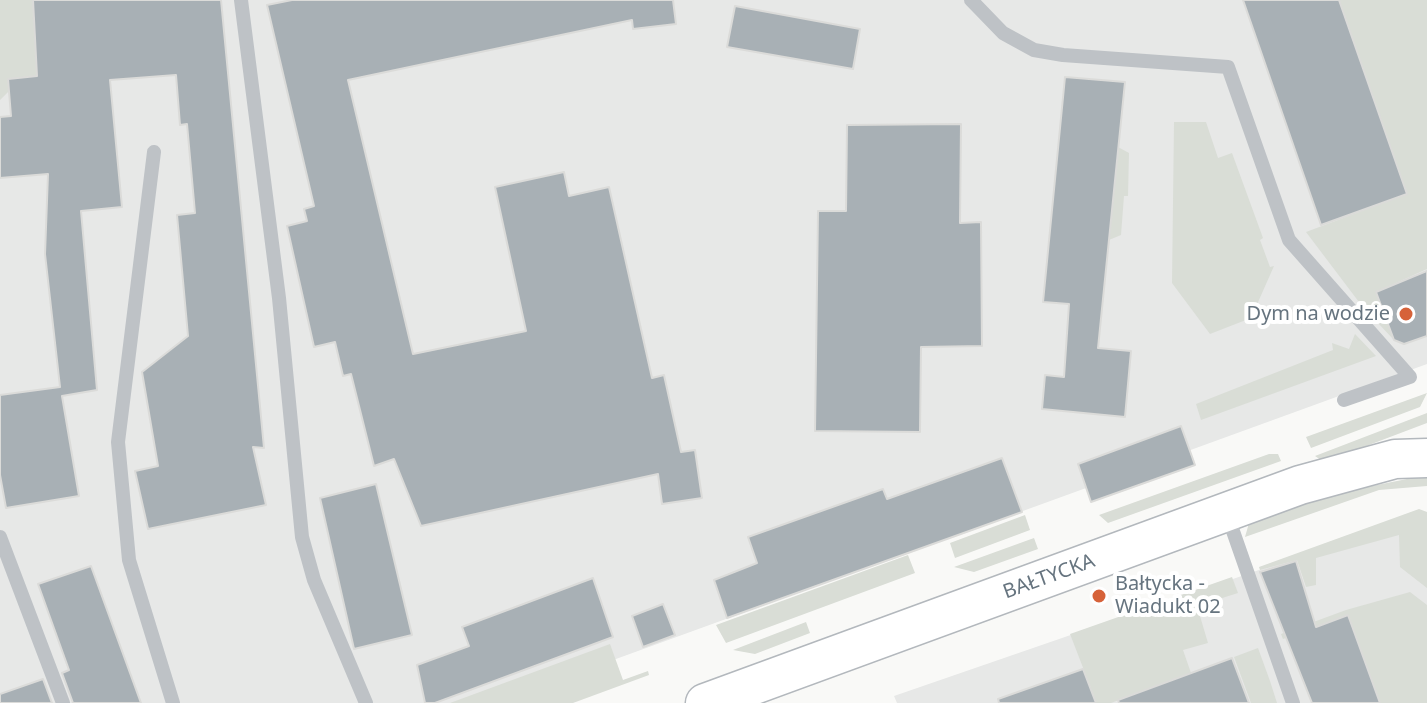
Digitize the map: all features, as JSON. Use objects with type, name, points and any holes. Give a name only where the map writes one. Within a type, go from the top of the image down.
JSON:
[{"type":"main road","name":"BAŁTYCKA","points":[[705,703],[1226,511],[1300,485],[1416,452]]},
{"type":"lane","points":[[241,0],[279,298],[302,537],[310,570],[366,703]]},
{"type":"lane","points":[[971,0],[1003,33],[1034,50],[1063,55],[1228,67],[1289,240],[1305,263],[1370,329],[1410,377],[1344,400]]},
{"type":"lane","points":[[154,152],[118,442],[129,560],[173,703]]},
{"type":"lane","points":[[1226,511],[1293,703]]},
{"type":"lane","points":[[0,537],[63,703]]},
{"type":"shaded area","points":[[0,0],[1427,0],[1427,364],[495,703],[0,703]]},
{"type":"shaded area","points":[[0,0],[33,0],[37,76],[8,79],[9,91],[0,100]]},
{"type":"shaded area","points":[[1339,0],[1427,0],[1427,269],[1376,292],[1394,340],[1362,306],[1306,232],[1407,194]]},
{"type":"shaded area","points":[[1174,122],[1206,122],[1218,158],[1232,153],[1263,238],[1260,240],[1270,267],[1274,266],[1251,318],[1210,334],[1172,283]]},
{"type":"shaded area","points":[[1118,147],[1129,153],[1128,196],[1124,196],[1121,235],[1109,240]]},
{"type":"shaded area","points":[[1355,334],[1376,356],[1201,420],[1196,404],[1333,350],[1332,343],[1349,349]]},
{"type":"shaded area","points":[[1427,393],[1420,407],[1311,448],[1306,437]]},
{"type":"shaded area","points":[[1427,413],[1427,423],[1324,462],[1315,456]]},
{"type":"shaded area","points":[[1269,454],[1278,454],[1281,461],[1108,523],[1099,515]]},
{"type":"shaded area","points":[[1427,475],[1427,486],[1379,490],[1245,537],[1249,523],[1297,505],[1342,492]]},
{"type":"shaded area","points":[[1419,509],[1427,512],[1427,588],[1400,567],[1399,535],[1316,558],[1316,585],[1306,587],[1297,560],[1260,570],[1259,567]]},
{"type":"shaded area","points":[[1427,512],[1427,703],[897,703],[894,696]]},
{"type":"shaded area","points":[[1025,515],[1030,530],[955,558],[950,543]]},
{"type":"shaded area","points":[[1034,538],[1038,549],[974,572],[954,567]]},
{"type":"shaded area","points":[[908,555],[915,573],[726,643],[716,625]]},
{"type":"shaded area","points":[[1232,577],[1238,593],[1197,606],[1208,643],[1183,650],[1191,673],[1111,703],[1073,703],[1094,696],[1070,634]]},
{"type":"shaded area","points":[[1410,592],[1427,605],[1427,703],[1380,703],[1347,615],[1283,639],[1281,634],[1346,610]]},
{"type":"shaded area","points":[[806,622],[810,633],[755,654],[733,650]]},
{"type":"shaded area","points":[[610,644],[623,680],[648,671],[649,675],[573,703],[450,703]]},
{"type":"shaded area","points":[[1258,648],[1277,703],[1251,703],[1234,657]]},
{"type":"building","points":[[33,0],[221,0],[264,448],[253,447],[266,505],[148,529],[135,471],[158,466],[142,372],[188,336],[177,215],[195,213],[187,124],[180,125],[176,75],[110,80],[122,207],[81,211],[97,390],[62,396],[79,496],[6,508],[0,475],[0,395],[60,387],[45,254],[48,174],[0,178],[0,117],[11,116],[8,79],[37,76]]},
{"type":"building","points":[[292,0],[673,0],[676,24],[633,29],[632,20],[348,80],[413,354],[526,331],[495,187],[564,172],[569,196],[609,187],[652,378],[664,375],[681,452],[695,450],[702,498],[662,504],[658,474],[421,526],[394,459],[374,466],[351,374],[343,376],[335,342],[314,347],[287,226],[307,221],[304,209],[314,206],[267,5]]},
{"type":"building","points":[[1243,0],[1339,0],[1407,194],[1321,225]]},
{"type":"building","points":[[735,6],[860,29],[853,69],[727,47]]},
{"type":"building","points":[[1065,77],[1125,82],[1098,348],[1131,351],[1125,417],[1042,409],[1045,375],[1064,377],[1069,304],[1043,302]]},
{"type":"building","points":[[961,124],[960,223],[981,222],[982,346],[921,347],[920,432],[815,431],[818,211],[846,211],[847,125]]},
{"type":"building","name":"Dym na wodzie","points":[[1427,271],[1427,336],[1404,344],[1394,340],[1376,292]]},
{"type":"building","points":[[1181,426],[1195,465],[1091,502],[1078,464]]},
{"type":"building","points":[[1002,458],[1022,512],[727,618],[714,580],[757,563],[748,537],[883,489],[887,499]]},
{"type":"building","points":[[376,484],[412,635],[354,649],[320,498]]},
{"type":"building","points":[[1296,561],[1316,627],[1348,615],[1380,703],[1312,703],[1260,572]]},
{"type":"building","points":[[91,566],[141,703],[73,703],[62,673],[69,670],[38,584]]},
{"type":"building","points":[[593,578],[613,637],[435,703],[425,703],[417,665],[469,646],[462,627]]},
{"type":"building","points":[[663,604],[675,635],[643,647],[632,616]]},
{"type":"building","points":[[1232,658],[1249,703],[1119,703],[1118,700]]},
{"type":"building","points":[[1083,669],[1096,703],[999,703],[998,699]]},
{"type":"building","points":[[43,679],[52,703],[0,703],[0,694]]},
{"type":"place","name":"Dym na wodzie","points":[[1406,314]]},
{"type":"place","name":"Bałtycka - Wiadukt 02","points":[[1099,596]]}]
